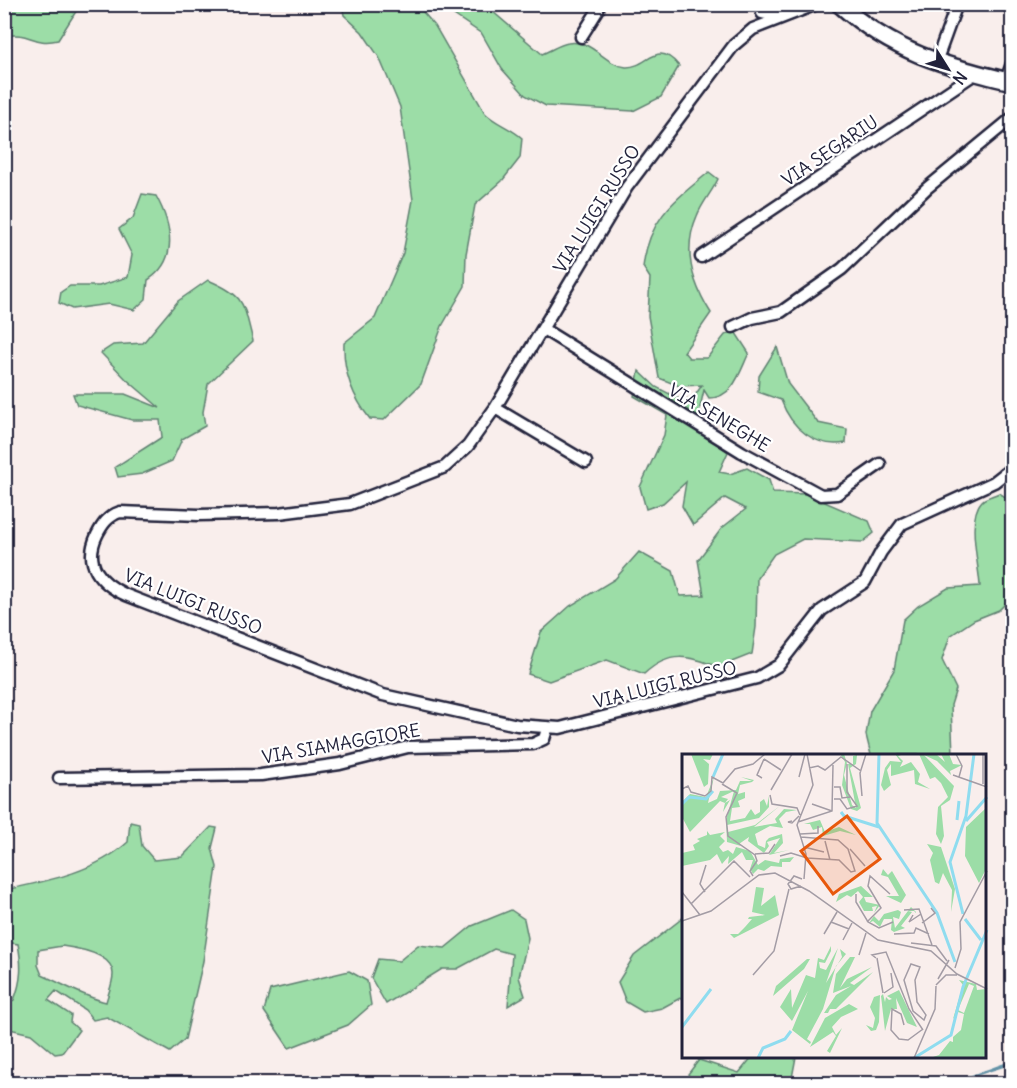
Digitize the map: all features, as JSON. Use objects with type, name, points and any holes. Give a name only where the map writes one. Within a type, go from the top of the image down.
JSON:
[{"type":"street","points":[[936,62],[957,4]]},
{"type":"street","name":"VIA LUIGI RUSSO","points":[[813,5],[749,31],[734,45],[627,187],[495,408],[468,446],[449,464],[433,473],[338,506],[279,513],[199,515],[120,512],[111,516],[103,525],[93,544],[91,556],[100,579],[118,591],[373,691],[414,704],[547,729],[586,722],[768,674],[781,663],[822,610],[865,582],[880,552],[902,524],[994,482],[1012,468]]},
{"type":"street","points":[[842,5],[892,42],[936,62],[1009,81],[1012,64]]},
{"type":"street","points":[[581,38],[595,6]]},
{"type":"street","points":[[762,13],[783,17]]},
{"type":"street","name":"VIA SEGARIU","points":[[702,257],[976,73]]},
{"type":"street","points":[[733,327],[750,319],[781,312],[842,269],[927,188],[1012,118]]},
{"type":"street","name":"VIA SENEGHE","points":[[543,328],[732,446],[821,495],[837,494],[880,464]]},
{"type":"street","points":[[495,408],[586,462]]},
{"type":"street","name":"VIA SIAMAGGIORE","points":[[59,778],[273,775],[340,764],[408,747],[535,744],[544,739],[547,729]]},
{"type":"green space","points":[[5,4],[80,5],[58,40],[43,41],[20,35],[5,36]]},
{"type":"green space","points":[[342,5],[417,5],[435,26],[485,113],[522,138],[520,158],[502,181],[475,205],[466,254],[465,286],[442,326],[421,384],[384,420],[370,419],[358,402],[347,374],[344,343],[375,318],[403,253],[413,200],[400,107],[379,57],[362,32],[344,15]]},
{"type":"green space","points":[[456,5],[485,5],[542,54],[565,44],[576,43],[584,44],[611,62],[626,67],[634,66],[658,54],[671,58],[679,66],[661,97],[633,111],[546,106],[525,95],[502,69],[482,34],[448,11]]},
{"type":"green space","points":[[709,172],[718,179],[697,216],[690,241],[690,254],[694,278],[711,313],[684,352],[689,358],[707,358],[725,335],[734,330],[749,353],[735,382],[725,394],[709,398],[704,390],[699,412],[699,431],[728,452],[719,472],[730,474],[747,468],[769,480],[773,493],[806,494],[869,521],[874,533],[863,542],[803,539],[774,554],[757,578],[756,627],[752,654],[719,667],[689,658],[671,658],[653,666],[644,674],[607,660],[549,681],[528,674],[541,632],[570,606],[615,579],[639,552],[673,571],[680,596],[704,595],[698,560],[722,528],[746,509],[725,498],[693,525],[682,506],[686,482],[663,503],[646,509],[640,487],[664,435],[667,415],[634,396],[639,371],[656,387],[683,401],[694,397],[702,385],[679,386],[659,378],[648,316],[650,278],[643,267],[646,250],[657,223],[665,212]]},
{"type":"green space","points":[[142,194],[156,196],[166,219],[170,241],[165,263],[148,280],[146,299],[134,310],[109,304],[72,309],[59,303],[61,292],[70,286],[99,286],[128,277],[132,255],[119,229],[133,218]]},
{"type":"green space","points":[[208,280],[230,291],[241,302],[253,341],[208,384],[203,412],[205,426],[182,439],[172,461],[142,474],[118,477],[115,467],[162,437],[160,420],[132,420],[77,405],[73,394],[125,394],[160,408],[126,379],[101,353],[113,345],[143,343],[178,301]]},
{"type":"green space","points":[[777,347],[788,384],[818,423],[847,429],[846,443],[825,443],[806,434],[791,419],[781,400],[758,392],[759,376]]},
{"type":"green space","points":[[999,493],[1012,501],[1012,597],[999,610],[974,620],[950,636],[942,660],[956,689],[951,705],[953,754],[871,754],[866,735],[870,711],[894,670],[903,620],[918,606],[948,588],[980,586],[974,530],[975,518],[982,501]]},
{"type":"green space","points":[[130,822],[139,824],[142,846],[154,860],[182,857],[211,827],[217,828],[212,848],[217,867],[203,961],[185,1039],[170,1052],[107,1017],[93,1020],[85,1010],[56,991],[48,1000],[71,1015],[70,1022],[79,1030],[62,1053],[55,1054],[31,1034],[5,1028],[5,1005],[14,1000],[19,986],[21,966],[18,944],[5,942],[5,890],[54,879],[86,868],[101,861],[128,842]],"holes":[[[62,946],[85,950],[107,961],[113,977],[106,1002],[82,994],[42,975],[38,965],[38,950]]]},
{"type":"green space","points":[[511,910],[524,919],[528,938],[519,977],[525,996],[508,1006],[512,954],[494,949],[457,969],[442,969],[386,1004],[371,978],[378,959],[399,961],[418,945],[445,948],[472,926]]},
{"type":"green space","points":[[682,919],[682,997],[662,1008],[643,1012],[626,1002],[618,982],[634,956]]},
{"type":"green space","points":[[349,971],[367,981],[371,1005],[348,1025],[289,1048],[264,1011],[270,990]]},
{"type":"green space","points":[[751,1058],[796,1058],[791,1083],[693,1083],[688,1074],[699,1060],[739,1073]]},
{"type":"waterway","points":[[956,1084],[1012,1062]]}]
